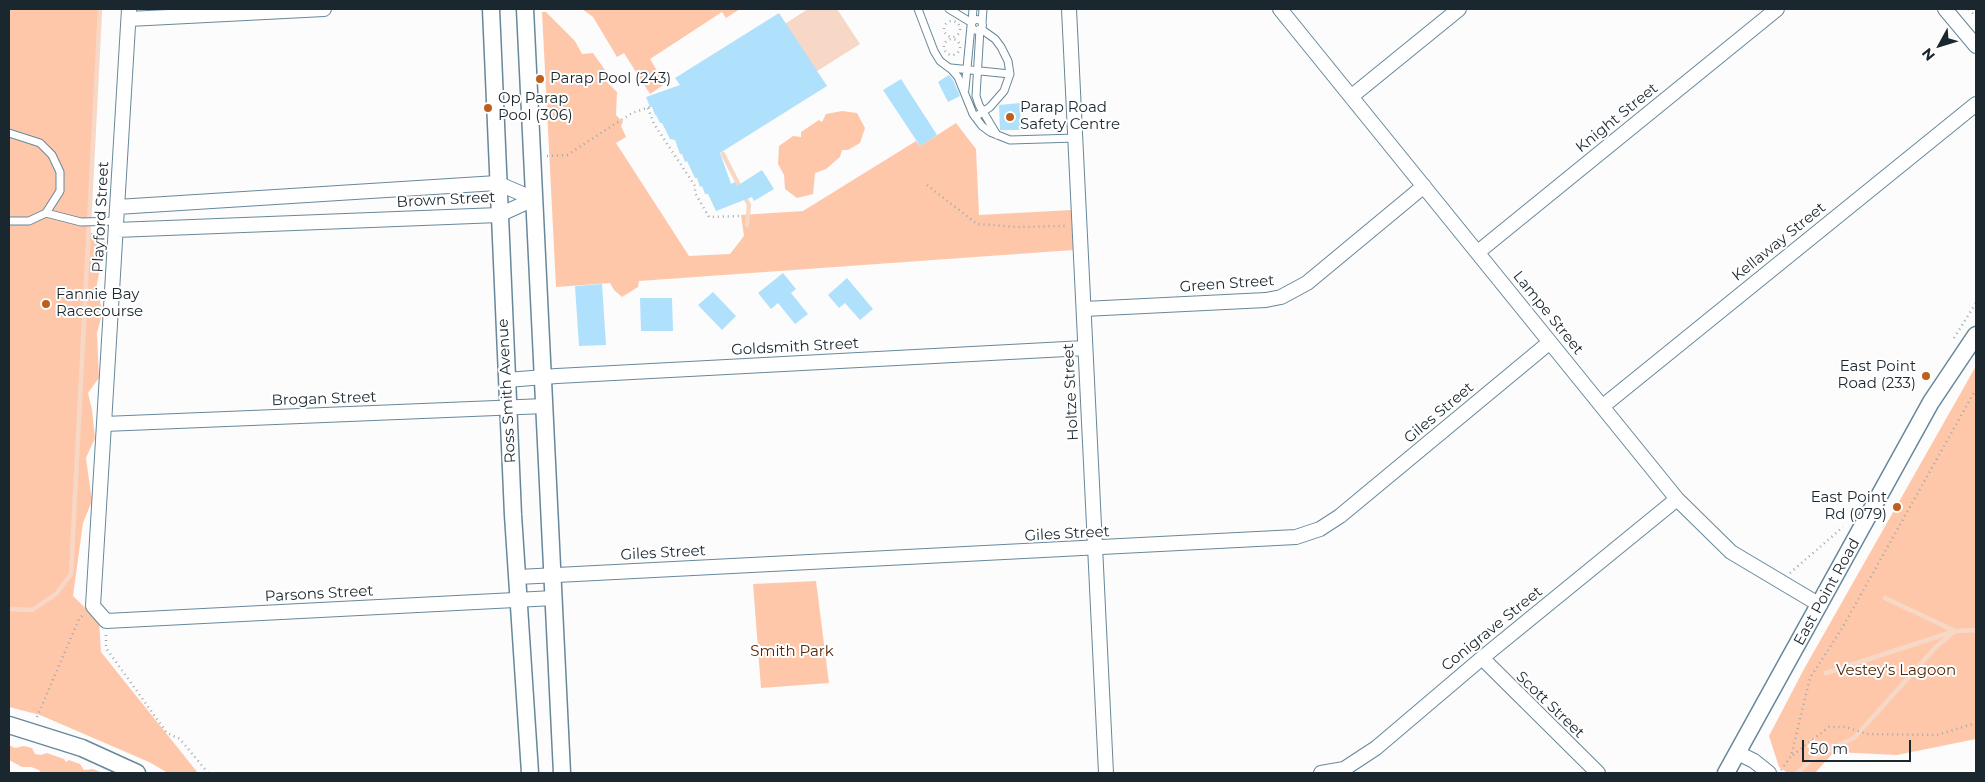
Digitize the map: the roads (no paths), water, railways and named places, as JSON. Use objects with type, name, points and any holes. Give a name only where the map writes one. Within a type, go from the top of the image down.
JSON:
[{"type":"street","points":[[129,14],[324,9]]},
{"type":"street","name":"Ross Smith Avenue","points":[[491,9],[497,184],[513,516],[530,773]]},
{"type":"street","points":[[525,9],[562,773]]},
{"type":"street","name":"Holtze Street","points":[[1069,9],[1081,225],[1085,348],[1106,773]]},
{"type":"street","name":"Lampe Street","points":[[1280,9],[1678,499],[1731,552],[1820,605]]},
{"type":"street","points":[[1352,96],[1460,9]]},
{"type":"street","name":"Knight Street","points":[[1478,252],[1777,9]]},
{"type":"street","points":[[1945,9],[1976,46]]},
{"type":"street","name":"Playford Street","points":[[106,620],[93,606],[129,14]]},
{"type":"street","name":"Kellaway Street","points":[[1603,406],[1976,104]]},
{"type":"street","name":"Brown Street","points":[[117,207],[497,184],[534,199]]},
{"type":"street","name":"Green Street","points":[[1084,309],[1266,300],[1281,297],[1308,283],[1424,186]]},
{"type":"street","name":"Brown Street","points":[[116,226],[499,215],[534,199]]},
{"type":"street","name":"East Point Road","points":[[1726,773],[1932,402],[1976,335]]},
{"type":"street","name":"Giles Street","points":[[518,577],[1095,549],[1296,537],[1320,529],[1372,490],[1550,342]]},
{"type":"street","name":"Goldsmith Street","points":[[507,380],[1085,348]]},
{"type":"street","name":"Brogan Street","points":[[104,424],[544,406]]},
{"type":"street","name":"Conigrave Street","points":[[1321,773],[1344,771],[1376,748],[1482,658],[1678,499]]},
{"type":"street","name":"Parsons Street","points":[[106,620],[554,598]]},
{"type":"street","name":"Scott Street","points":[[1482,658],[1598,773]]},
{"type":"street","points":[[9,724],[82,748],[137,773]]},
{"type":"street","points":[[1738,753],[1775,772]]},
{"type":"lane","points":[[918,9],[934,51],[940,60],[958,76],[968,106],[982,126],[1005,139],[1015,141],[1076,138]]},
{"type":"lane","points":[[949,9],[972,24],[976,31],[981,27]]},
{"type":"lane","points":[[965,95],[973,9]]},
{"type":"lane","points":[[983,9],[976,96],[997,135]]},
{"type":"lane","points":[[975,118],[1004,91],[1010,74],[1008,61],[1002,47],[981,27]]},
{"type":"lane","points":[[949,67],[960,64],[968,58]]},
{"type":"lane","points":[[949,67],[977,72],[1010,74]]},
{"type":"lane","points":[[9,133],[40,143],[52,155],[60,172],[60,191],[46,213],[29,221],[9,221]]},
{"type":"lane","points":[[46,213],[81,222],[96,222],[116,226]]},
{"type":"waterway","points":[[9,609],[32,610],[56,594],[71,574],[100,9]]},
{"type":"waterway","points":[[723,154],[749,205],[747,225]]},
{"type":"waterway","points":[[1885,598],[1955,631]]},
{"type":"waterway","points":[[1826,673],[1955,631],[1976,630]]},
{"type":"waterway","points":[[1797,773],[1815,757],[1854,738],[1936,647],[1955,631]]},
{"type":"place","name":"Parap Pool (243)","points":[[540,79]]},
{"type":"place","name":"Op Parap Pool (306)","points":[[488,108]]},
{"type":"place","name":"Parap Road Safety Centre","points":[[1010,117]]},
{"type":"place","name":"Fannie Bay Racecourse","points":[[46,304]]},
{"type":"place","name":"East Point Road (233)","points":[[1926,376]]},
{"type":"place","name":"East Point Rd (079)","points":[[1897,507]]},
{"type":"park label","name":"Smith Park","points":[[792,652]]},
{"type":"park label","name":"Vestey's Lagoon","points":[[1896,671]]}]
